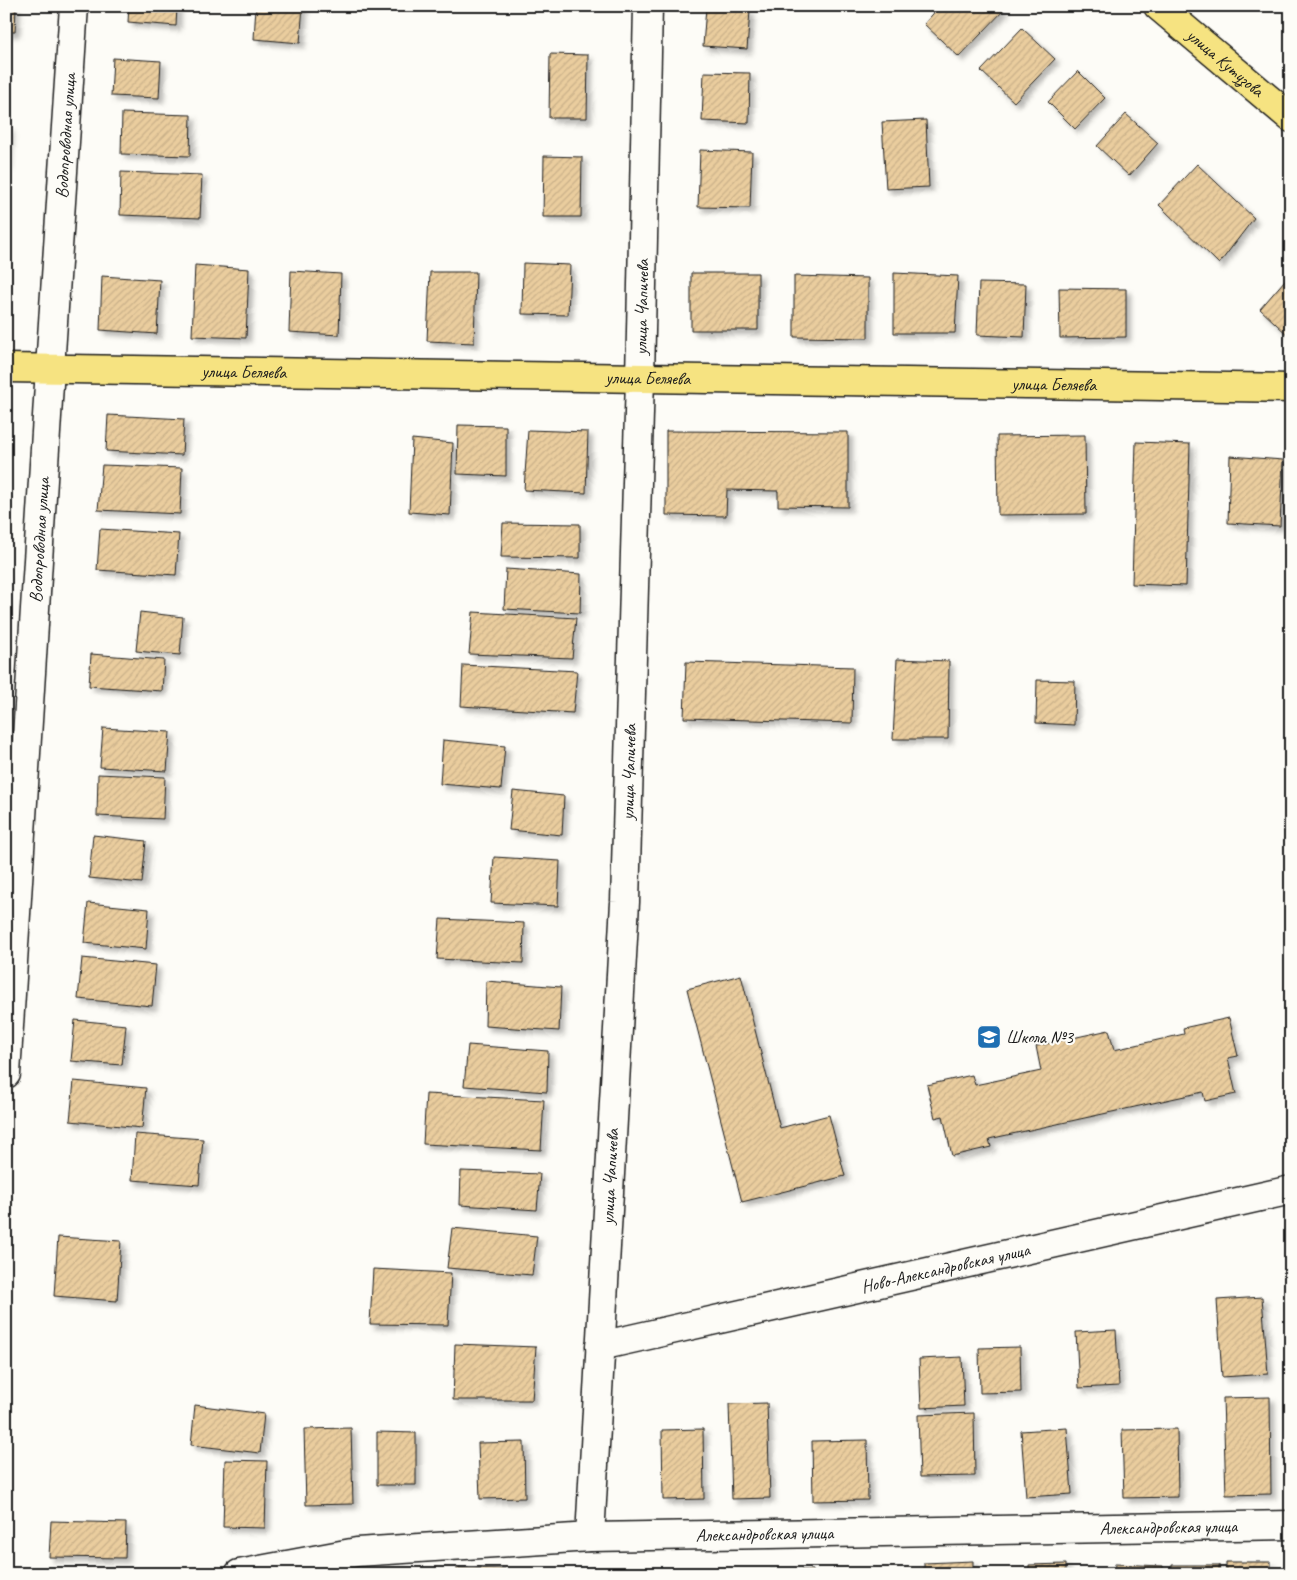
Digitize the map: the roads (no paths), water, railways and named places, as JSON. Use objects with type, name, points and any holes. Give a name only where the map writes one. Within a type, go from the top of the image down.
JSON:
[{"type":"main road","name":"улица Кутузова","points":[[1158,6],[1291,118]]},
{"type":"main road","name":"улица Беляева","points":[[6,368],[1291,388]]},
{"type":"street","name":"Водопроводная улица","points":[[6,1074],[74,6]]},
{"type":"street","name":"улица Чапичева","points":[[590,1537],[625,902],[640,378],[648,6]]},
{"type":"street","name":"Ново-Александровская улица","points":[[600,1346],[1291,1190]]},
{"type":"street","name":"Александровская улица","points":[[239,1574],[358,1552],[590,1537],[1291,1524]]},
{"type":"place","name":"Школа №3","points":[[989,1037]]}]
